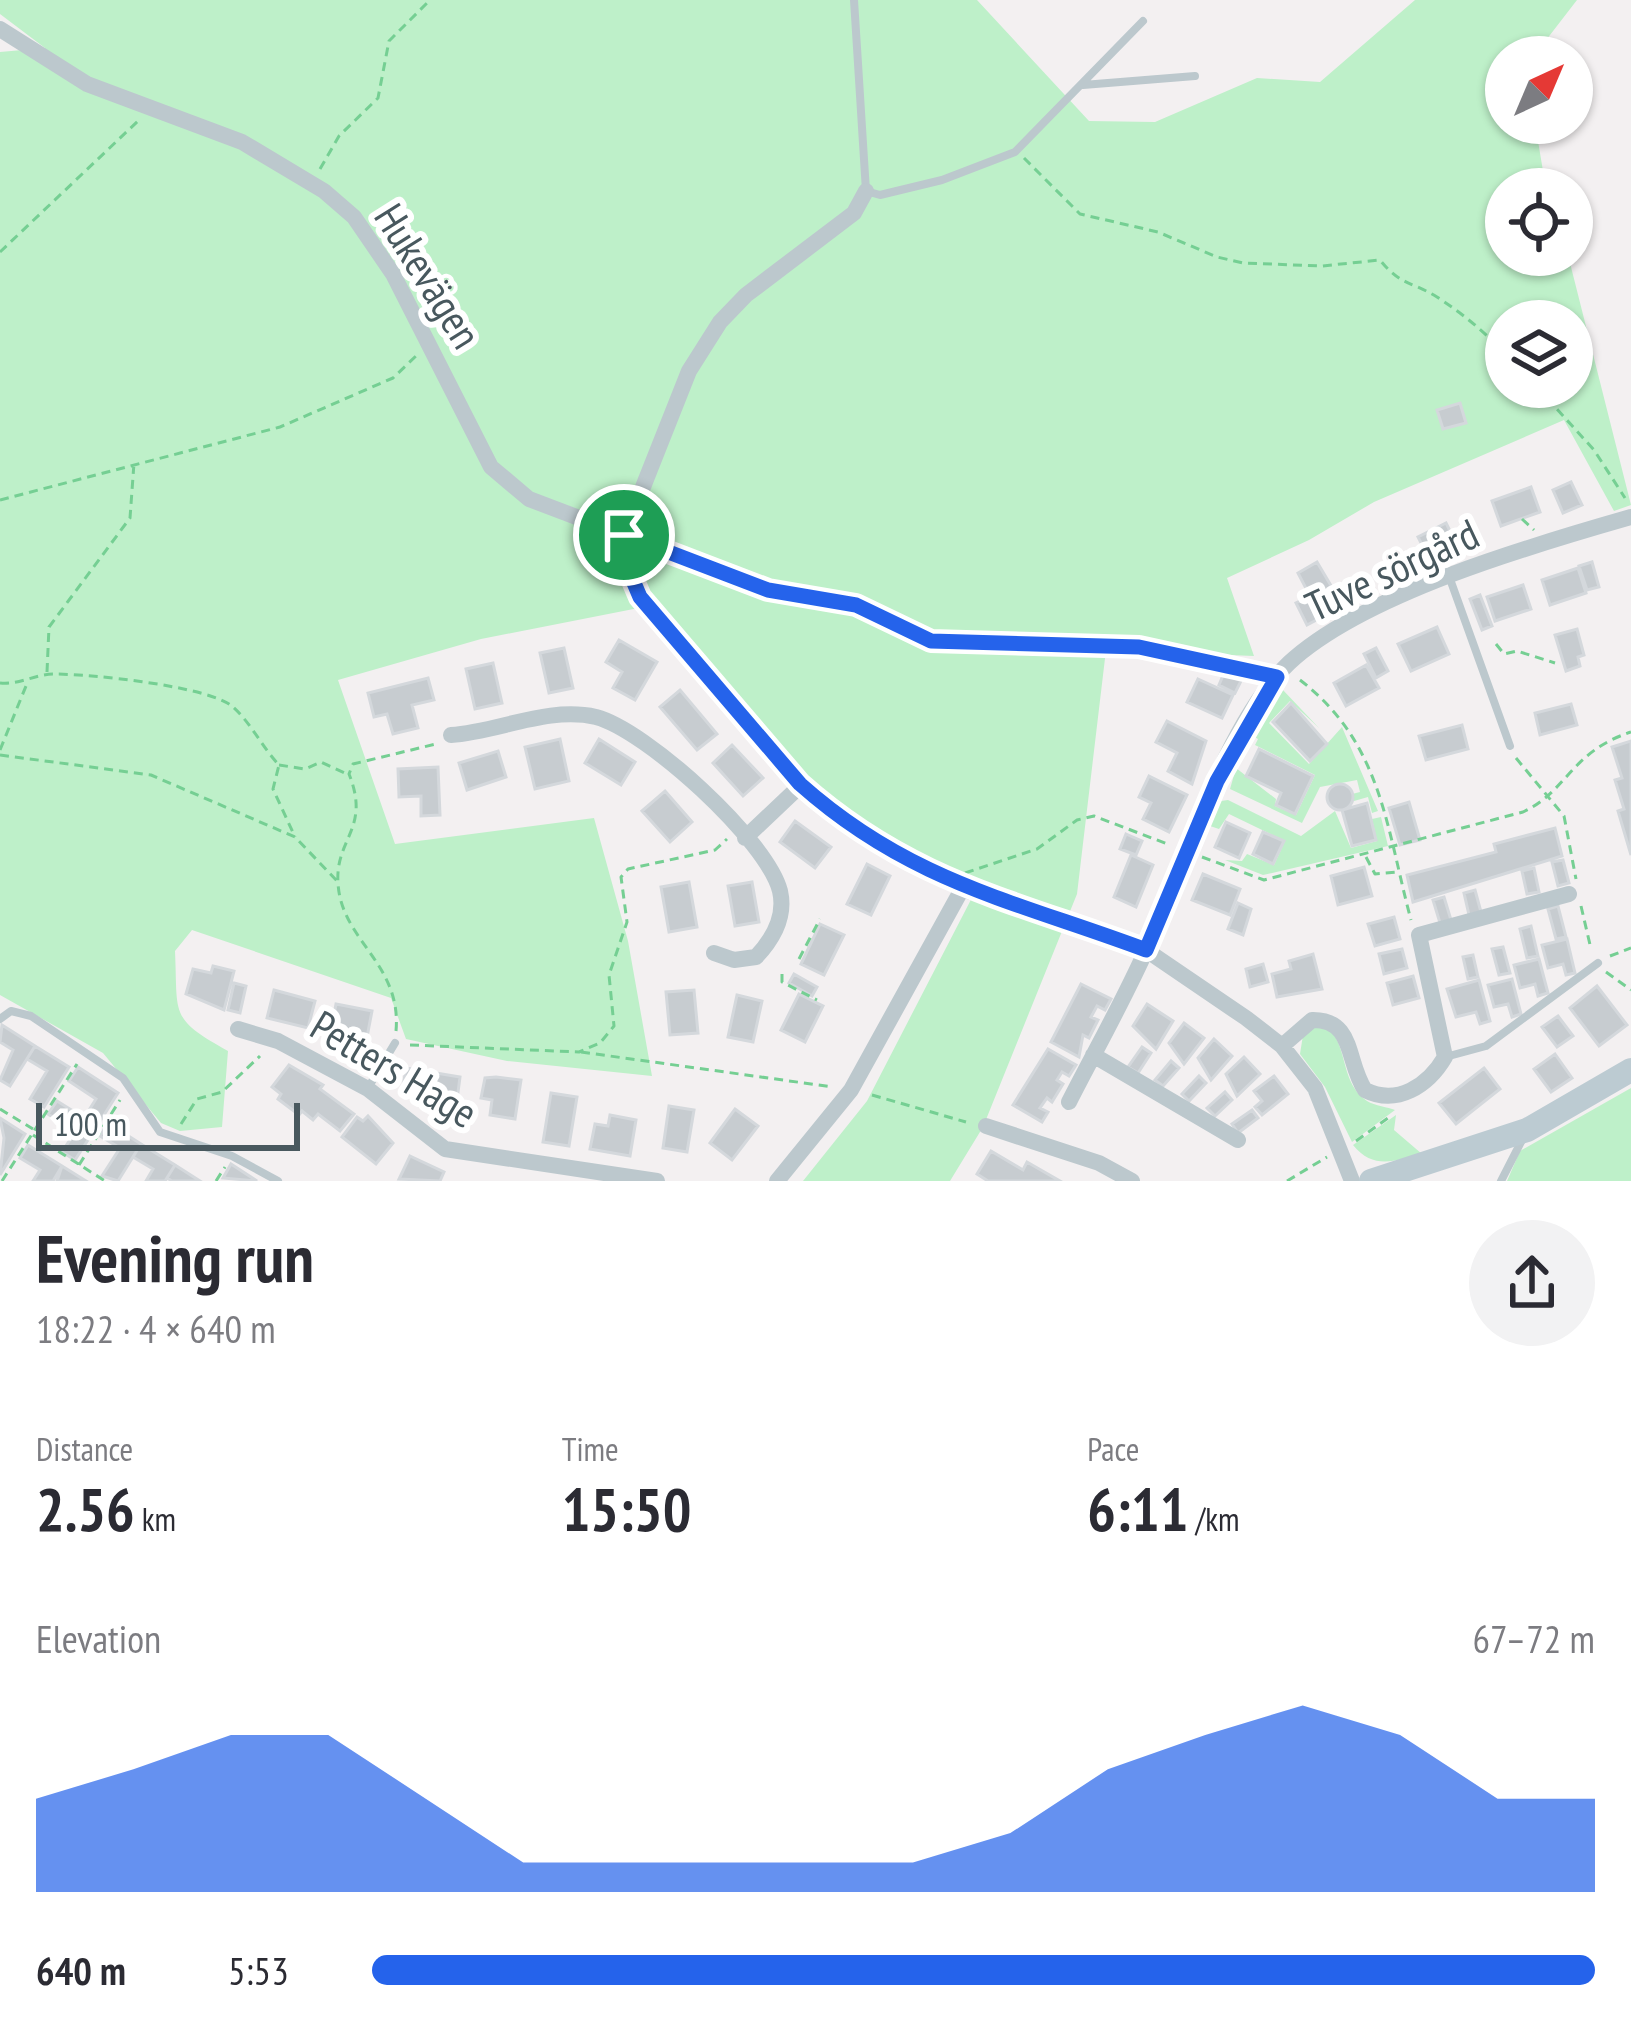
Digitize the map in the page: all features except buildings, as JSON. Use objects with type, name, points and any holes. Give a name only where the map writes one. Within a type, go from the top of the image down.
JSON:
[{"type":"street","name":"Hukevägen","points":[[0,29],[87,84],[242,142],[311,181],[354,217],[378,248],[432,342],[491,467],[507,484],[565,514],[624,535]]},
{"type":"street","points":[[866,191],[854,213],[796,254],[721,322],[689,371],[624,535],[626,564],[640,597],[800,784],[831,812],[958,887],[1146,950],[1282,1046],[1315,1088],[1352,1181]]},
{"type":"street","name":"Tuve sörgård","points":[[1069,1102],[1146,950],[1186,851],[1252,714],[1280,673],[1329,634],[1450,579],[1540,543],[1631,517]]},
{"type":"street","points":[[451,735],[545,717],[599,718],[645,740],[741,834],[780,893],[776,932],[756,958],[734,960],[714,953]]},
{"type":"street","points":[[741,834],[800,784]]},
{"type":"street","points":[[777,1181],[851,1090],[958,887]]},
{"type":"street","points":[[1282,1046],[1312,1020],[1332,1022],[1344,1032],[1365,1090],[1388,1098],[1423,1082],[1445,1057],[1419,935],[1569,894]]},
{"type":"street","name":"Petters Hage","points":[[238,1029],[278,1041],[368,1089],[445,1149],[657,1181]]},
{"type":"street","points":[[1093,1055],[1238,1140]]},
{"type":"street","points":[[1371,1181],[1527,1130],[1631,1070]]},
{"type":"street","points":[[986,1126],[1099,1163],[1132,1181]]},
{"type":"lane","points":[[854,0],[866,191],[880,195],[942,180],[1015,152],[1143,21]]},
{"type":"lane","points":[[1081,86],[1195,76]]},
{"type":"lane","points":[[1450,579],[1510,746]]},
{"type":"lane","points":[[1445,1057],[1486,1046],[1598,963]]},
{"type":"lane","points":[[0,1019],[11,1011],[23,1012],[129,1086],[147,1119],[165,1134],[232,1156],[278,1181]]},
{"type":"lane","points":[[368,1089],[395,1043]]},
{"type":"lane","points":[[1501,1181],[1527,1130]]},
{"type":"path","points":[[311,181],[339,136],[378,98],[388,41],[430,0]]},
{"type":"path","points":[[0,252],[149,110]]},
{"type":"path","points":[[1015,152],[1080,214],[1158,232],[1243,263],[1322,266],[1380,260],[1398,282],[1430,293],[1485,333]]},
{"type":"path","points":[[0,500],[280,427],[393,378],[432,342]]},
{"type":"path","points":[[1556,408],[1594,450],[1625,498]]},
{"type":"path","points":[[46,674],[50,626],[82,575],[130,518],[134,464]]},
{"type":"path","points":[[624,535],[768,590],[856,605],[931,641],[1139,647],[1280,673],[1333,707],[1349,728],[1376,779],[1419,935]]},
{"type":"path","points":[[1496,644],[1504,654],[1516,651],[1555,663]]},
{"type":"path","points":[[0,683],[28,682],[46,674],[195,688],[230,704],[279,765],[305,769],[321,762],[349,774]]},
{"type":"path","points":[[28,682],[0,753],[151,775],[295,837]]},
{"type":"path","points":[[958,887],[967,872],[1037,849],[1077,820],[1094,816],[1264,880],[1523,812],[1597,743],[1631,732]]},
{"type":"path","points":[[337,882],[360,802],[349,774],[353,764],[429,747],[451,735]]},
{"type":"path","points":[[1510,746],[1569,826],[1587,940],[1598,963],[1631,991]]},
{"type":"path","points":[[279,765],[273,789],[295,837],[337,882],[351,921],[395,990],[395,1043],[579,1052],[709,1066],[851,1090],[986,1126]]},
{"type":"path","points":[[579,1052],[600,1042],[614,1026],[609,975],[627,922],[622,877],[628,869],[716,850],[741,834]]},
{"type":"path","points":[[1366,855],[1375,874],[1398,872]]},
{"type":"path","points":[[799,959],[820,919]]},
{"type":"path","points":[[1598,963],[1631,948]]},
{"type":"path","points":[[782,974],[782,982],[817,1000]]},
{"type":"path","points":[[165,1134],[180,1125],[197,1099],[222,1092],[278,1041]]},
{"type":"path","points":[[2,1181],[84,1052]]},
{"type":"path","points":[[79,1165],[129,1086]]},
{"type":"path","points":[[0,1108],[104,1181]]},
{"type":"path","points":[[1287,1181],[1342,1151],[1396,1112]]},
{"type":"path","points":[[216,1181],[232,1156]]},
{"type":"green space","points":[[0,0],[977,0],[1089,121],[1155,122],[1257,78],[1320,82],[1415,0],[1577,0],[1549,36],[1485,36],[1485,144],[1538,144],[1542,168],[1485,168],[1485,276],[1573,276],[1579,300],[1485,300],[1485,408],[1593,408],[1593,354],[1631,505],[1614,511],[1564,420],[1374,502],[1309,540],[1227,578],[1254,656],[1106,650],[1077,894],[983,1127],[950,1181],[803,1181],[867,1101],[978,886],[893,844],[813,784],[659,604],[481,639],[338,680],[395,844],[594,818],[628,941],[652,1076],[507,1061],[406,1039],[391,998],[192,930],[175,951],[180,1013],[195,1031],[228,1051],[222,1127],[180,1131],[161,1123],[103,1053],[0,995],[0,52],[45,48],[0,14]]},
{"type":"green space","points":[[1282,689],[1319,728],[1290,701],[1269,723],[1309,764],[1342,727],[1378,811],[1372,813],[1368,797],[1354,801],[1352,794],[1360,792],[1357,780],[1320,787],[1302,823],[1230,789],[1236,768],[1276,799],[1275,806],[1296,815],[1315,775],[1255,745],[1258,739],[1253,736]]},
{"type":"green space","points":[[1228,800],[1301,836],[1335,811],[1351,848],[1377,841],[1372,819],[1381,817],[1388,846],[1263,875],[1225,860],[1242,861],[1247,854],[1274,865],[1285,841],[1229,814],[1219,829],[1210,826],[1221,801]]},
{"type":"green space","points":[[1315,1027],[1330,1029],[1336,1037],[1359,1094],[1370,1103],[1395,1110],[1352,1142],[1325,1087],[1300,1054],[1303,1035]]},
{"type":"green space","points":[[1631,1088],[1631,1181],[1507,1181],[1520,1151]]},
{"type":"green space","points":[[1396,1115],[1394,1130],[1422,1154],[1377,1161],[1353,1145]]},
{"type":"route","points":[[624,535],[768,590],[856,605],[931,641],[1077,641],[1139,647],[1277,677],[1217,781],[1146,950],[962,889],[831,812],[800,784],[640,597],[626,564],[624,535]]}]
